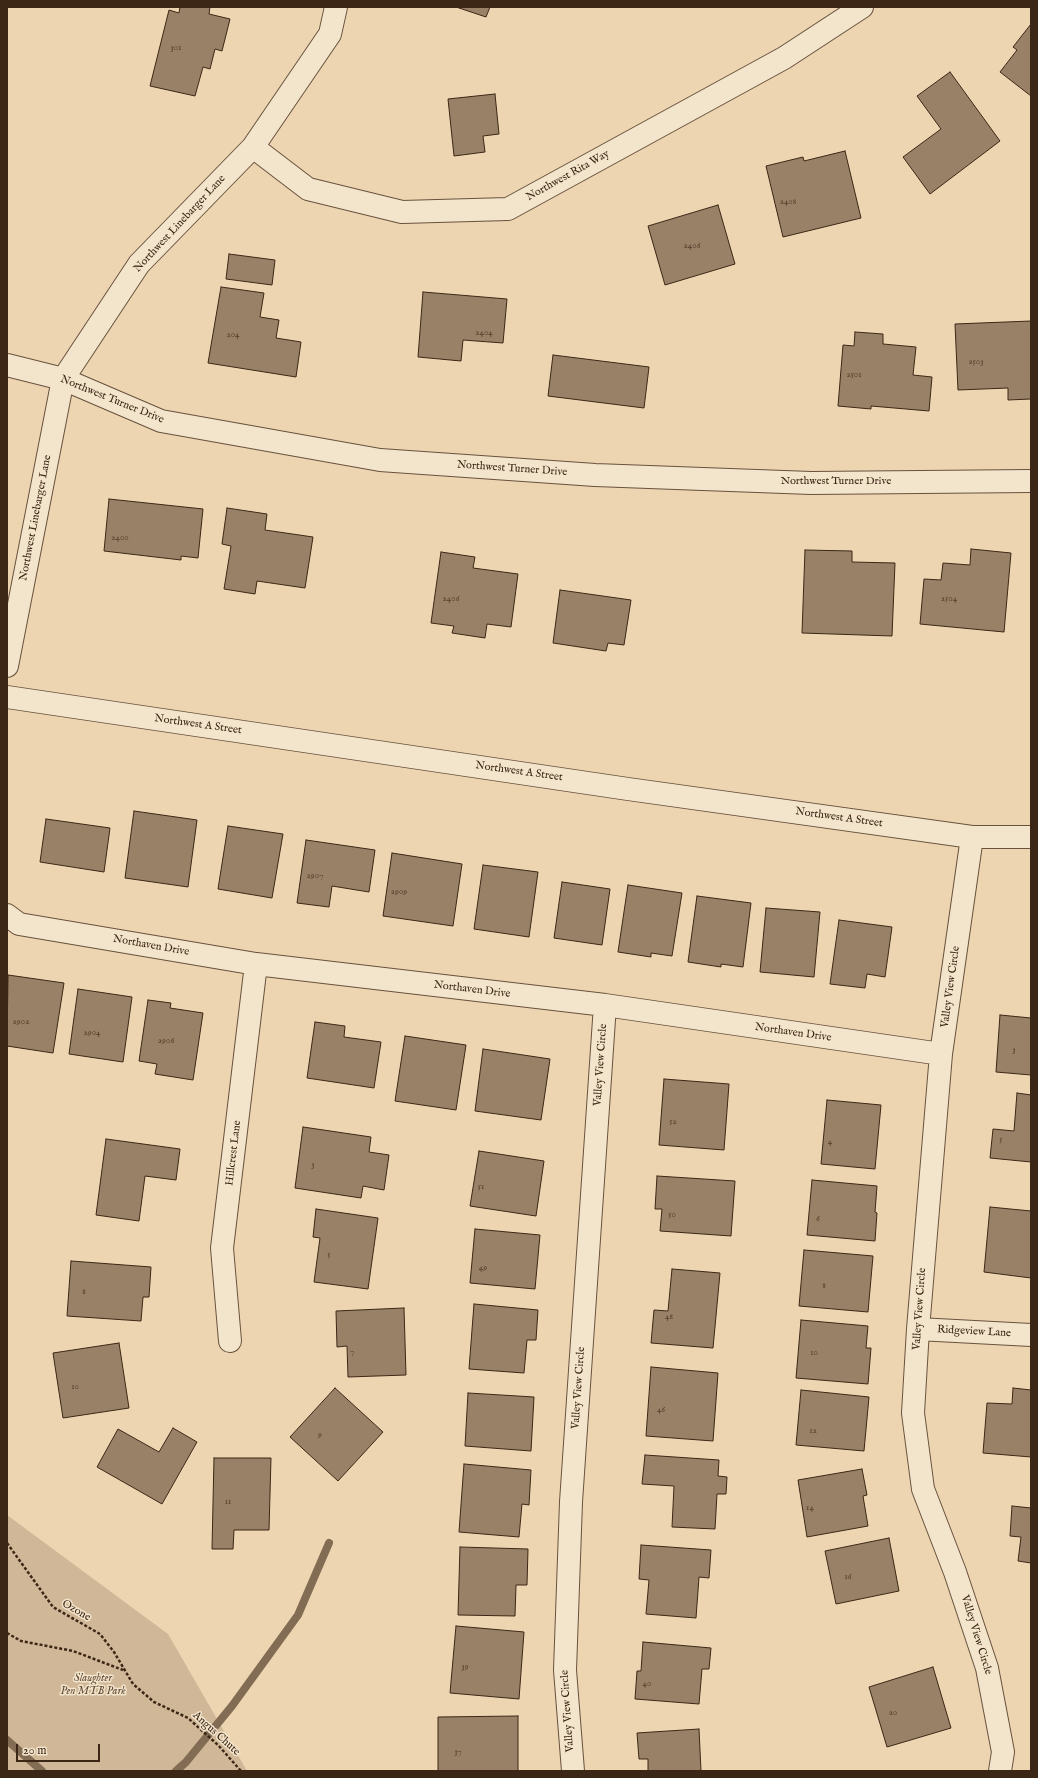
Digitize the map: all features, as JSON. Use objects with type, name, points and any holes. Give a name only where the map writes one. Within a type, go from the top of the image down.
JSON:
[{"type":"street","name":"Northwest Linebarger Lane","points":[[7,666],[63,379],[139,264],[253,147],[330,34],[336,7]]},
{"type":"street","name":"Northwest Rita Way","points":[[253,147],[308,189],[402,212],[508,209],[784,58],[862,7]]},
{"type":"street","name":"Northwest Turner Drive","points":[[7,365],[63,379],[161,421],[380,460],[595,475],[810,483],[1031,481]]},
{"type":"street","name":"Northwest A Street","points":[[7,697],[972,837],[1031,837]]},
{"type":"street","name":"Valley View Circle","points":[[972,837],[941,1054],[918,1329],[913,1413],[923,1489],[955,1572],[987,1668],[1003,1752],[1000,1771]]},
{"type":"street","name":"Northaven Drive","points":[[7,914],[19,924],[256,964],[604,1005],[941,1054]]},
{"type":"street","name":"Hillcrest Lane","points":[[230,1341],[222,1248],[256,964]]},
{"type":"street","name":"Valley View Circle","points":[[573,1771],[565,1670],[571,1502],[604,1005]]},
{"type":"street","name":"Ridgeview Lane","points":[[918,1329],[1031,1335]]},
{"type":"path","name":"Ozone","points":[[7,1543],[53,1606],[100,1634],[114,1652],[124,1671]]},
{"type":"path","points":[[7,1633],[21,1641],[73,1651],[124,1671]]},
{"type":"path","name":"Angus Chute","points":[[124,1671],[133,1684],[154,1702],[188,1718],[218,1745],[241,1771]]},
{"type":"green space","name":"Slaughter Pen MTB Park","points":[[7,1515],[168,1634],[247,1771],[7,1771]]},
{"type":"building","points":[[180,7],[210,7],[209,14],[230,19],[222,51],[215,49],[210,69],[203,67],[195,96],[150,86],[169,10],[179,13]]},
{"type":"building","points":[[456,7],[490,7],[486,17]]},
{"type":"building","points":[[1031,24],[1031,96],[1000,72],[1017,50],[1013,47]]},
{"type":"building","points":[[950,72],[1000,141],[930,194],[903,157],[941,129],[917,96]]},
{"type":"building","points":[[495,94],[499,134],[483,136],[485,152],[454,156],[448,99]]},
{"type":"building","points":[[845,151],[861,218],[783,237],[766,166],[803,157],[804,161]]},
{"type":"building","points":[[718,205],[735,264],[665,285],[648,226]]},
{"type":"building","points":[[229,254],[275,260],[272,285],[226,279]]},
{"type":"building","points":[[221,287],[264,293],[260,317],[279,320],[276,338],[301,342],[296,377],[208,363]]},
{"type":"building","points":[[423,292],[507,299],[503,343],[463,340],[461,361],[418,357]]},
{"type":"building","points":[[1031,321],[1031,399],[1008,400],[1008,388],[958,390],[955,324]]},
{"type":"building","points":[[855,332],[883,334],[883,344],[916,347],[913,375],[932,377],[929,411],[871,406],[871,409],[838,406],[843,345],[854,346]]},
{"type":"building","points":[[553,355],[649,367],[644,408],[548,396]]},
{"type":"building","points":[[109,499],[203,509],[198,558],[181,556],[181,560],[104,551]]},
{"type":"building","points":[[227,508],[267,514],[265,530],[313,537],[305,588],[257,581],[255,594],[224,589],[231,546],[222,544]]},
{"type":"building","points":[[971,549],[1011,553],[1004,632],[920,624],[924,579],[941,580],[943,563],[970,565]]},
{"type":"building","points":[[805,550],[852,551],[852,562],[895,563],[892,636],[802,633]]},
{"type":"building","points":[[441,552],[475,557],[473,568],[518,574],[511,627],[487,624],[485,638],[452,633],[454,626],[431,623]]},
{"type":"building","points":[[560,590],[631,600],[624,645],[608,643],[606,651],[553,643]]},
{"type":"building","points":[[134,811],[197,820],[188,887],[125,878]]},
{"type":"building","points":[[46,819],[110,828],[104,872],[40,862]]},
{"type":"building","points":[[228,826],[283,834],[272,898],[218,889]]},
{"type":"building","points":[[306,840],[375,850],[369,892],[332,886],[329,907],[297,903]]},
{"type":"building","points":[[392,853],[462,864],[453,926],[383,916]]},
{"type":"building","points":[[483,865],[538,872],[529,937],[474,929]]},
{"type":"building","points":[[562,882],[610,889],[602,945],[554,938]]},
{"type":"building","points":[[628,885],[682,893],[672,956],[651,953],[651,957],[618,952]]},
{"type":"building","points":[[697,896],[751,903],[743,967],[721,964],[721,967],[688,962]]},
{"type":"building","points":[[766,908],[820,912],[814,977],[760,972]]},
{"type":"building","points":[[839,920],[892,927],[885,977],[867,974],[865,988],[830,984]]},
{"type":"building","points":[[8,975],[64,983],[53,1053],[7,1046]]},
{"type":"building","points":[[78,989],[132,997],[123,1062],[69,1054]]},
{"type":"building","points":[[148,1000],[171,1003],[170,1008],[203,1013],[193,1080],[155,1074],[157,1064],[139,1061]]},
{"type":"building","points":[[1000,1015],[1031,1018],[1031,1075],[996,1072]]},
{"type":"building","points":[[315,1022],[345,1026],[344,1037],[381,1042],[374,1088],[307,1078]]},
{"type":"building","points":[[405,1036],[466,1045],[456,1110],[395,1101]]},
{"type":"building","points":[[483,1049],[550,1059],[541,1120],[475,1111]]},
{"type":"building","points":[[664,1079],[729,1084],[724,1150],[659,1145]]},
{"type":"building","points":[[1017,1093],[1031,1095],[1031,1162],[990,1158],[993,1129],[1014,1131]]},
{"type":"building","points":[[827,1100],[881,1105],[875,1169],[821,1164]]},
{"type":"building","points":[[303,1127],[371,1137],[369,1152],[389,1155],[384,1190],[363,1186],[361,1198],[295,1188]]},
{"type":"building","points":[[106,1139],[180,1149],[176,1180],[145,1176],[139,1221],[96,1215]]},
{"type":"building","points":[[479,1151],[544,1161],[536,1216],[470,1206]]},
{"type":"building","points":[[657,1176],[735,1181],[731,1236],[660,1231],[662,1209],[655,1209]]},
{"type":"building","points":[[812,1180],[877,1186],[875,1241],[807,1235]]},
{"type":"building","points":[[990,1207],[1031,1211],[1031,1278],[984,1272]]},
{"type":"building","points":[[316,1209],[378,1218],[368,1289],[314,1282],[320,1238],[313,1237]]},
{"type":"building","points":[[475,1229],[540,1235],[535,1289],[470,1283]]},
{"type":"building","points":[[804,1250],[873,1256],[868,1312],[799,1306]]},
{"type":"building","points":[[71,1261],[151,1267],[149,1297],[143,1297],[141,1321],[67,1316]]},
{"type":"building","points":[[672,1269],[720,1273],[713,1348],[651,1343],[654,1310],[668,1311]]},
{"type":"building","points":[[474,1304],[538,1310],[536,1340],[527,1340],[524,1373],[469,1369]]},
{"type":"building","points":[[404,1308],[406,1375],[348,1377],[347,1346],[337,1347],[336,1311]]},
{"type":"building","points":[[801,1320],[868,1326],[866,1348],[871,1348],[868,1384],[796,1378]]},
{"type":"building","points":[[119,1343],[129,1408],[63,1418],[53,1353]]},
{"type":"building","points":[[651,1367],[718,1373],[713,1441],[646,1436]]},
{"type":"building","points":[[335,1388],[383,1432],[338,1481],[290,1437]]},
{"type":"building","points":[[1013,1388],[1031,1390],[1031,1457],[983,1453],[987,1403],[1012,1404]]},
{"type":"building","points":[[801,1390],[869,1397],[864,1451],[796,1445]]},
{"type":"building","points":[[468,1393],[534,1397],[531,1451],[465,1446]]},
{"type":"building","points":[[173,1428],[197,1442],[162,1504],[97,1467],[118,1429],[159,1452]]},
{"type":"building","points":[[645,1455],[719,1460],[718,1476],[727,1477],[726,1494],[717,1494],[715,1529],[672,1527],[674,1486],[642,1484]]},
{"type":"building","points":[[214,1458],[271,1458],[269,1530],[234,1530],[233,1549],[212,1549]]},
{"type":"building","points":[[464,1464],[531,1470],[529,1505],[522,1504],[519,1537],[459,1532]]},
{"type":"building","points":[[862,1469],[867,1495],[863,1496],[868,1526],[807,1537],[798,1480]]},
{"type":"building","points":[[1012,1506],[1031,1508],[1031,1563],[1018,1561],[1021,1537],[1010,1536]]},
{"type":"building","points":[[889,1538],[899,1591],[836,1604],[825,1551]]},
{"type":"building","points":[[641,1545],[711,1550],[709,1578],[699,1577],[696,1618],[646,1614],[649,1580],[639,1579]]},
{"type":"building","points":[[460,1547],[528,1549],[527,1585],[516,1585],[515,1616],[458,1615]]},
{"type":"building","points":[[456,1626],[524,1632],[519,1699],[450,1693]]},
{"type":"building","points":[[643,1642],[711,1648],[709,1669],[702,1669],[699,1704],[635,1699],[637,1671],[641,1671]]},
{"type":"building","points":[[933,1667],[951,1728],[887,1747],[869,1687]]},
{"type":"building","points":[[518,1716],[518,1771],[438,1771],[438,1717]]},
{"type":"building","points":[[699,1729],[701,1771],[648,1771],[648,1759],[639,1759],[637,1733]]},
{"type":"waterway","points":[[176,1771],[186,1762],[232,1706],[298,1615],[329,1543]]},
{"type":"waterway","points":[[7,1740],[42,1771]]}]
